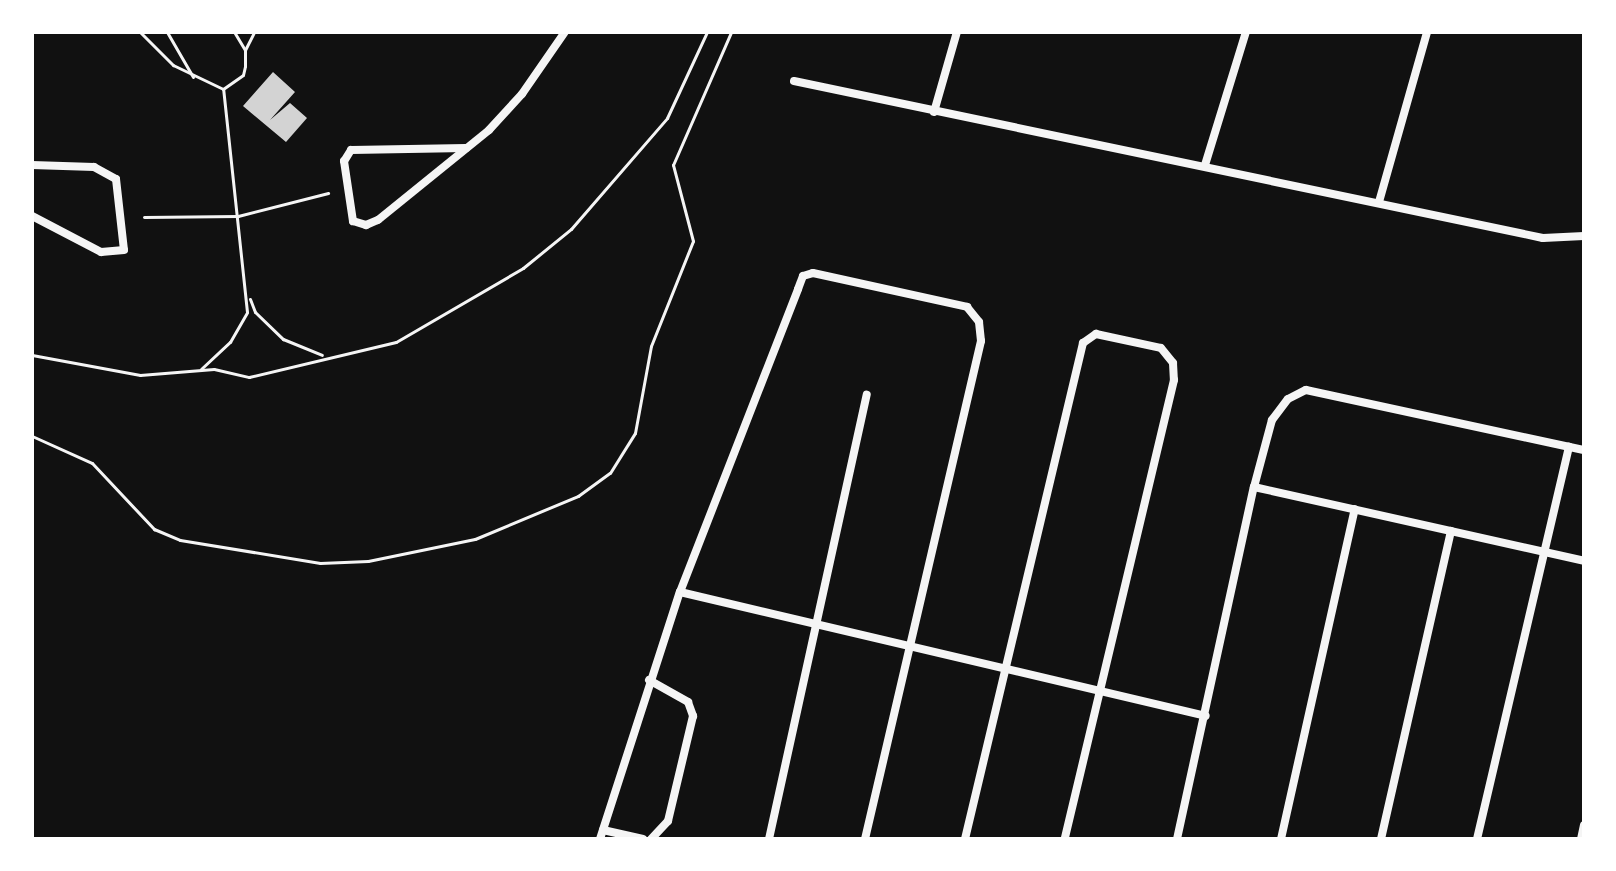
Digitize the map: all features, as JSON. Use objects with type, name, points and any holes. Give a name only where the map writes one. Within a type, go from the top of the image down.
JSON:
[{"type":"street","points":[[466,148],[351,150],[344,161],[353,221],[366,225],[378,220],[466,148],[522,94],[565,32]]},
{"type":"street","points":[[934,112],[957,32]]},
{"type":"street","points":[[1205,165],[1246,32]]},
{"type":"street","points":[[1379,202],[1427,32]]},
{"type":"street","points":[[794,81],[1543,238],[1584,236]]},
{"type":"street","points":[[32,165],[109,173],[120,186],[124,250],[101,252],[32,216]]},
{"type":"street","points":[[643,839],[601,834],[649,680],[803,276],[827,273],[967,307],[979,322],[981,341],[865,839]]},
{"type":"street","points":[[965,839],[1083,343],[1096,334],[1161,348],[1173,363],[1174,380],[1065,839]]},
{"type":"street","points":[[1177,839],[1254,487],[1272,420],[1288,399],[1306,390],[1584,450]]},
{"type":"street","points":[[769,839],[867,395]]},
{"type":"street","points":[[1477,839],[1569,447]]},
{"type":"street","points":[[1254,487],[1584,561]]},
{"type":"street","points":[[1281,839],[1355,509]]},
{"type":"street","points":[[1381,839],[1451,531]]},
{"type":"street","points":[[680,592],[817,628],[1206,716]]},
{"type":"street","points":[[649,680],[688,702],[693,716],[668,821],[651,839]]},
{"type":"street","points":[[1581,839],[1584,825]]},
{"type":"path","points":[[140,32],[195,79],[223,89]]},
{"type":"path","points":[[167,32],[195,79]]},
{"type":"path","points":[[234,32],[245,50]]},
{"type":"path","points":[[223,89],[243,75],[245,50],[254,32]]},
{"type":"path","points":[[32,355],[140,375],[201,369],[249,377],[323,356],[396,342],[556,244],[660,128],[707,32]]},
{"type":"path","points":[[32,436],[92,463],[154,529],[180,540],[320,563],[368,561],[475,539],[578,496],[610,473],[635,433],[651,346],[693,241],[673,165],[731,32]]},
{"type":"path","points":[[223,89],[248,295],[255,312],[283,339],[323,356]]},
{"type":"path","points":[[144,217],[238,216],[328,193]]},
{"type":"path","points":[[201,369],[240,328],[248,295]]},
{"type":"building","points":[[273,72],[295,92],[270,120],[290,103],[307,118],[286,142],[243,106]]}]
